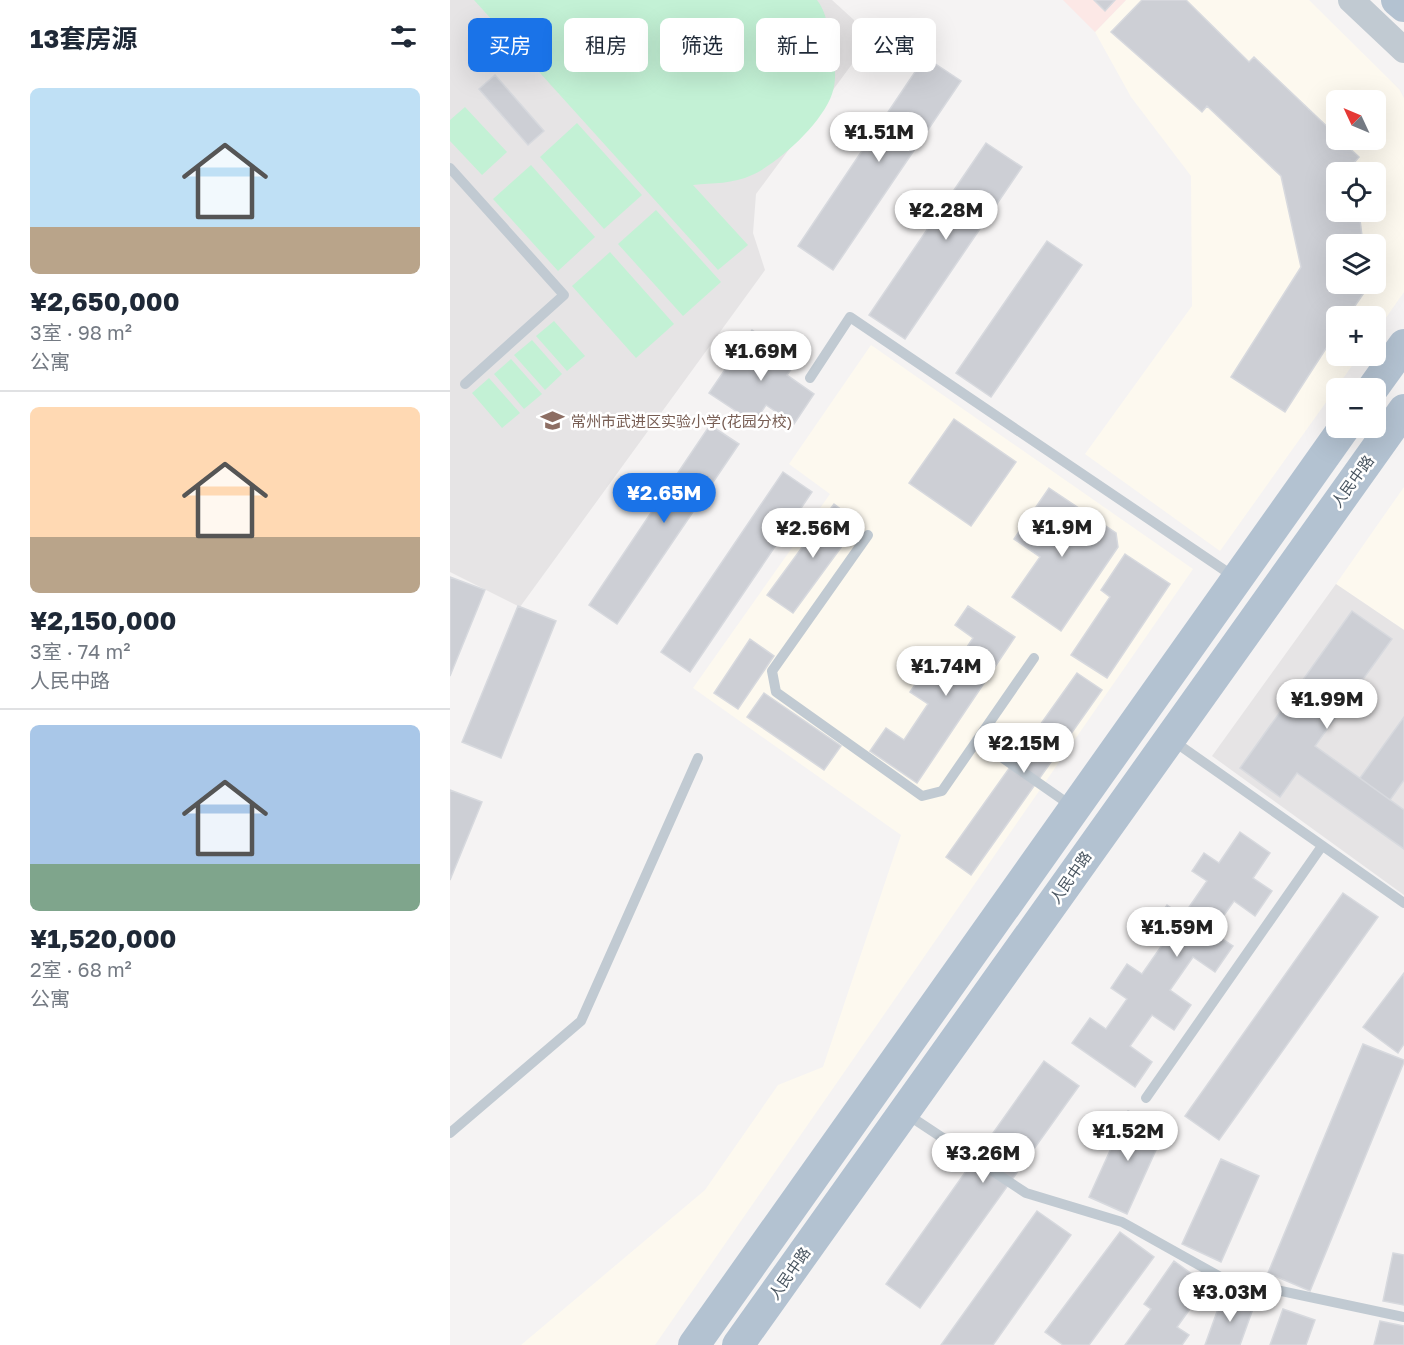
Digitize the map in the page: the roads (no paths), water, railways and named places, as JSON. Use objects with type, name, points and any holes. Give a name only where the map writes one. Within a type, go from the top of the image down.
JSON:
[{"type":"main road","points":[[1397,0],[1404,6]]},
{"type":"main road","points":[[1379,378],[1404,345]]},
{"type":"main road","name":"人民中路","points":[[738,1345],[1404,410]]},
{"type":"main road","points":[[694,1345],[1337,438]]},
{"type":"street","points":[[1351,0],[1404,50]]},
{"type":"lane","points":[[450,168],[564,295],[465,384]]},
{"type":"lane","points":[[810,378],[850,317],[1236,579]]},
{"type":"lane","points":[[868,535],[772,671],[776,692],[922,796],[942,791],[1034,658]]},
{"type":"lane","points":[[1169,738],[1404,903]]},
{"type":"lane","points":[[977,740],[1073,808]]},
{"type":"lane","points":[[450,1133],[581,1021],[698,758]]},
{"type":"lane","points":[[1146,1098],[1322,846]]},
{"type":"lane","points":[[903,1112],[1026,1193],[1122,1222],[1224,1279],[1404,1317]]},
{"type":"place","name":"常州市武进区实验小学(花园分校)","points":[[553,421]]}]
